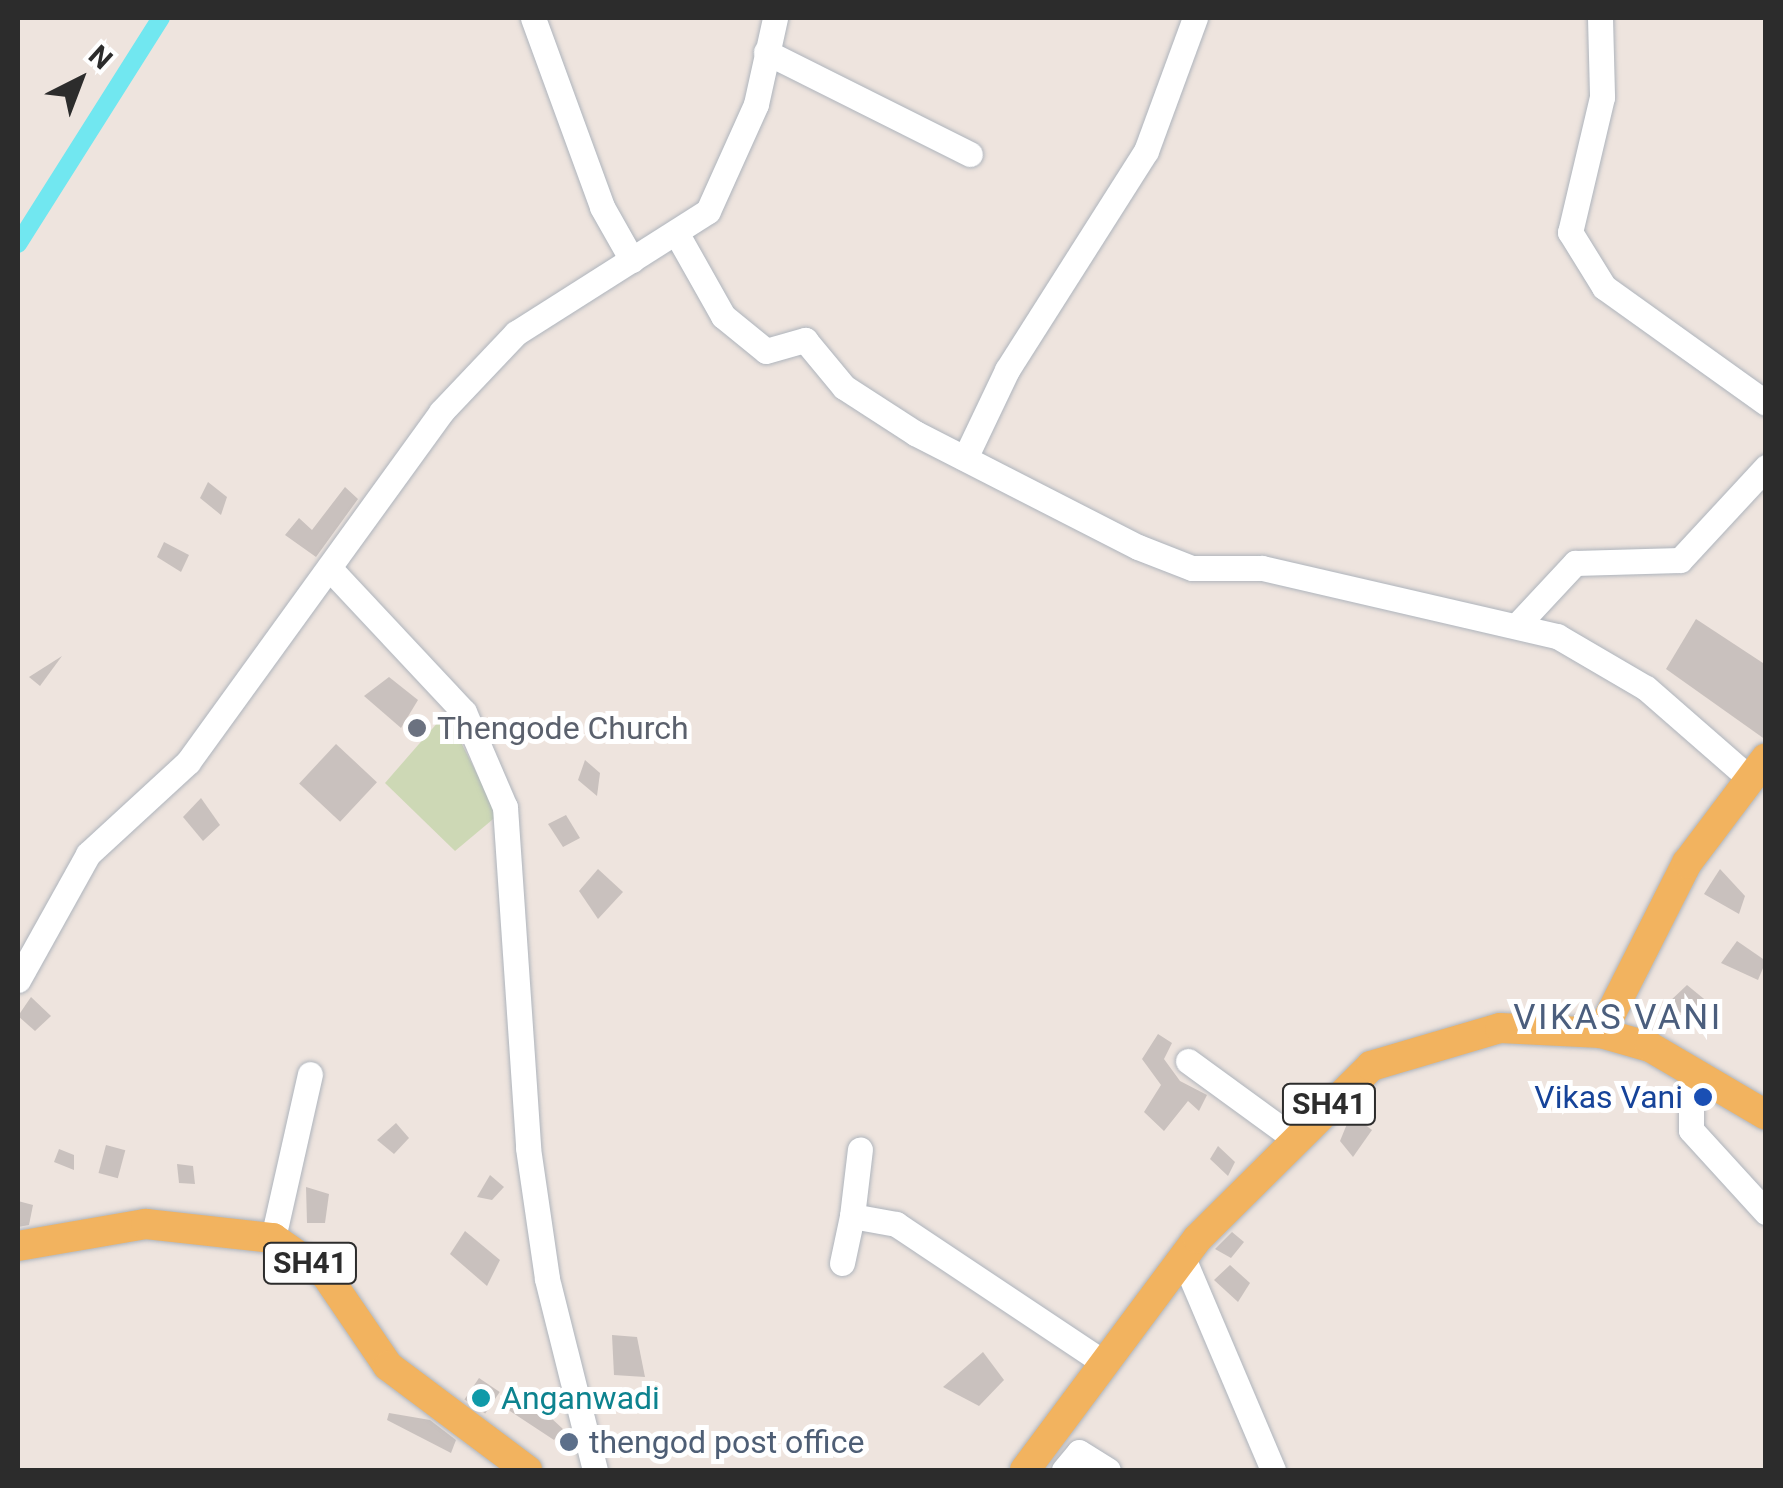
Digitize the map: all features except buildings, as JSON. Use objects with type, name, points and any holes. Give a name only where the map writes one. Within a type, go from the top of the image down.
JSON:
[{"type":"main road","points":[[1601,1033],[1671,890],[1757,768]]},
{"type":"main road","name":"SH41","points":[[1050,1463],[1103,1362],[1183,1258],[1291,1136],[1371,1066],[1500,1028],[1601,1033],[1691,1070],[1766,1114]]},
{"type":"main road","name":"SH41","points":[[18,1246],[146,1224],[273,1238],[326,1275],[388,1366],[527,1470]]},
{"type":"street","points":[[533,18],[602,207],[632,260]]},
{"type":"street","points":[[18,980],[88,854],[188,762],[332,571],[441,412],[496,352],[632,260],[678,236],[708,211],[756,104],[775,18]]},
{"type":"street","points":[[965,458],[1007,370],[1146,150],[1195,18]]},
{"type":"street","points":[[1600,18],[1602,98],[1570,232],[1604,287],[1766,403]]},
{"type":"street","points":[[766,52],[970,154]]},
{"type":"street","points":[[678,236],[722,316],[766,351],[805,340],[844,387],[965,458],[1192,568],[1262,568],[1520,622],[1646,688],[1757,768]]},
{"type":"street","points":[[1520,622],[1575,563],[1680,560],[1766,466]]},
{"type":"street","points":[[332,571],[464,712],[505,807],[528,1148],[546,1279],[595,1470]]},
{"type":"street","points":[[1188,1061],[1291,1136]]},
{"type":"street","points":[[1691,1070],[1691,1130],[1766,1212]]},
{"type":"street","points":[[273,1238],[310,1074]]},
{"type":"street","points":[[842,1263],[860,1149]]},
{"type":"street","points":[[852,1216],[896,1224],[1103,1362]]},
{"type":"street","points":[[1183,1258],[1273,1470]]},
{"type":"street","points":[[1050,1463],[1079,1452],[1108,1470]]},
{"type":"green space","points":[[446,713],[498,815],[455,851],[385,783]]},
{"type":"waterway","points":[[18,244],[161,18]]},
{"type":"place","name":"Thengode Church","points":[[417,728]]},
{"type":"place","name":"Vikas Vani","points":[[1703,1097]]},
{"type":"place","name":"Anganwadi","points":[[481,1398]]},
{"type":"place","name":"thengod post office","points":[[569,1442]]},
{"type":"district","name":"VIKAS VANI","points":[[1618,1018]]}]
